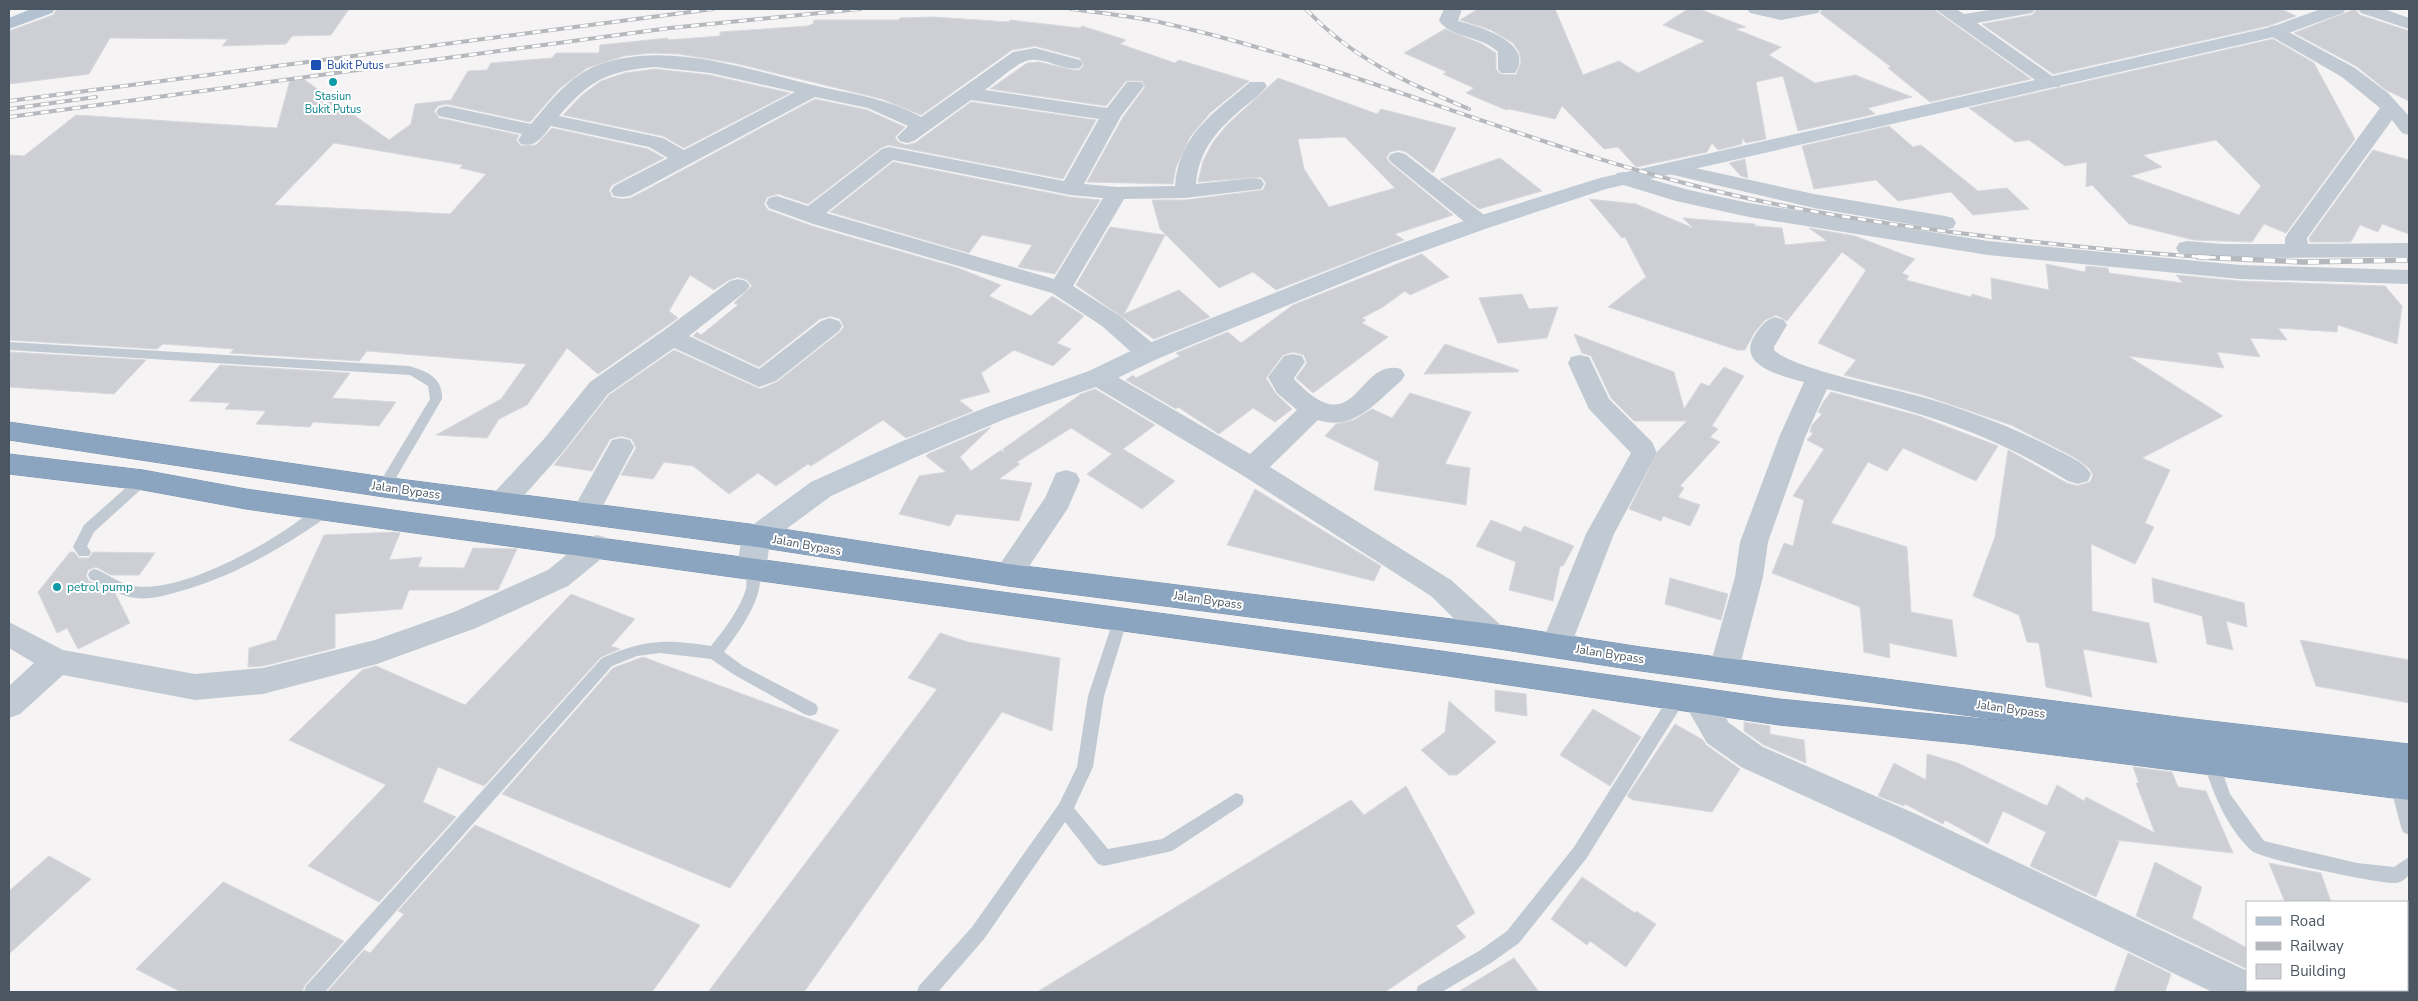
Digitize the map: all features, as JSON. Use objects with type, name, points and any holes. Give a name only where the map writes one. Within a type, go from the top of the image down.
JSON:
[{"type":"highway","name":"Jalan Bypass","points":[[9,431],[501,504],[757,536],[1008,575],[1492,636],[1724,669],[1963,716],[2210,761],[2406,777]]},
{"type":"highway","points":[[10,464],[41,436]]},
{"type":"highway","name":"Jalan Bypass","points":[[10,464],[143,480],[246,499],[328,509],[414,523],[597,546],[752,570],[1779,712],[1963,716],[2185,732],[2406,777]]},
{"type":"main road","points":[[9,24],[46,9]]},
{"type":"main road","points":[[752,570],[757,536],[821,489],[996,413],[1098,377],[1148,353],[1385,257],[1480,223],[1600,184],[1672,170],[2276,31],[2337,9]]},
{"type":"street","points":[[1453,9],[1448,20],[1451,25],[1479,33],[1504,47],[1509,55],[1508,69]]},
{"type":"street","points":[[1756,9],[1781,15],[1812,9]]},
{"type":"street","points":[[1944,9],[2052,83]]},
{"type":"street","points":[[1962,20],[2026,9]]},
{"type":"street","points":[[2367,9],[2409,24]]},
{"type":"street","points":[[2276,31],[2343,69],[2380,95],[2409,129]]},
{"type":"street","points":[[811,214],[889,153],[921,125],[969,94],[1020,56],[1035,54],[1073,64]]},
{"type":"street","points":[[536,130],[583,80],[605,70],[632,63],[665,61],[755,76],[885,107],[921,125]]},
{"type":"street","points":[[1070,189],[1112,115],[1134,86]]},
{"type":"street","points":[[1185,192],[1188,164],[1196,146],[1208,129],[1257,86]]},
{"type":"street","points":[[622,191],[812,91]]},
{"type":"street","points":[[969,94],[1112,115]]},
{"type":"street","points":[[2298,251],[2296,238],[2390,108]]},
{"type":"street","points":[[446,112],[536,130],[656,142],[683,158]]},
{"type":"street","points":[[889,153],[1070,189],[1117,193],[1185,192],[1253,184]]},
{"type":"street","points":[[1398,158],[1480,223]]},
{"type":"street","points":[[1672,170],[1814,201],[1938,223],[2093,242],[2222,251],[2409,250]]},
{"type":"street","points":[[1625,178],[1684,196],[1749,210],[1884,233],[1988,248],[2240,272],[2409,277]]},
{"type":"street","points":[[1060,288],[1092,231],[1117,193]]},
{"type":"street","points":[[777,203],[821,219],[1060,288],[1111,321],[1148,353]]},
{"type":"street","points":[[501,504],[553,446],[599,388],[672,337],[738,286]]},
{"type":"street","points":[[1775,325],[1762,344],[1761,351],[1765,356],[1818,378],[1969,421],[2018,442],[2078,474]]},
{"type":"street","points":[[672,337],[759,379],[767,375],[830,326]]},
{"type":"street","points":[[1293,362],[1281,377],[1282,382],[1313,410],[1333,415],[1354,411],[1392,375]]},
{"type":"street","points":[[1556,645],[1600,534],[1644,454],[1643,449],[1598,403],[1580,362]]},
{"type":"street","points":[[1098,377],[1252,468],[1441,588],[1492,636]]},
{"type":"street","points":[[1724,669],[1749,576],[1754,542],[1761,519],[1793,435],[1805,412],[1818,378]]},
{"type":"street","points":[[1252,468],[1313,410]]},
{"type":"street","points":[[585,514],[621,447]]},
{"type":"street","points":[[1008,575],[1058,501],[1066,480]]},
{"type":"street","points":[[9,634],[57,661],[195,687],[264,681],[378,652],[465,620],[558,578],[597,546]]},
{"type":"street","points":[[9,705],[57,661]]},
{"type":"street","points":[[1688,699],[1718,733],[1752,757],[1904,825],[2246,990]]},
{"type":"lane","points":[[9,346],[408,370],[426,376],[434,383],[437,390],[436,400],[384,487]]},
{"type":"lane","points":[[84,552],[80,547],[90,529],[143,480]]},
{"type":"lane","points":[[95,574],[133,592],[158,591],[185,585],[222,572],[265,552],[328,509]]},
{"type":"lane","points":[[715,653],[733,628],[754,588],[752,570]]},
{"type":"lane","points":[[926,992],[978,933],[1065,808],[1085,767],[1096,696],[1120,621]]},
{"type":"lane","points":[[313,992],[607,662],[632,650],[661,645],[715,653],[738,670],[810,709]]},
{"type":"lane","points":[[1425,992],[1484,957],[1513,937],[1580,853],[1688,699]]},
{"type":"lane","points":[[2210,761],[2223,798],[2246,832],[2259,847],[2357,871],[2396,875],[2409,865]]},
{"type":"lane","points":[[2406,777],[2409,827]]},
{"type":"lane","points":[[1065,808],[1104,858],[1166,846],[1236,800]]},
{"type":"building","points":[[57,9],[349,9],[331,35],[292,36],[286,44],[222,46],[228,39],[110,38],[89,74],[9,84],[9,31],[53,15]]},
{"type":"building","points":[[1478,9],[1555,9],[1583,75],[1619,61],[1638,73],[1705,41],[1663,25],[1688,9],[1699,9],[1746,27],[1735,29],[1781,47],[1769,55],[1815,83],[1855,75],[1912,97],[1868,108],[1875,114],[1798,131],[1783,76],[1756,82],[1766,139],[1746,143],[1742,138],[1742,144],[1718,150],[1712,143],[1707,152],[1636,167],[1618,147],[1604,149],[1562,106],[1555,119],[1509,109],[1506,110],[1466,93],[1474,88],[1443,74],[1447,72],[1404,53],[1445,29],[1482,44],[1496,53],[1496,69],[1500,74],[1516,75],[1521,62],[1519,52],[1513,43],[1491,30],[1460,20]]},
{"type":"building","points":[[1823,9],[1933,9],[2031,79],[1930,102],[1888,68],[1891,67],[1820,13]]},
{"type":"building","points":[[2037,9],[2281,9],[2296,16],[2268,26],[2053,74],[1982,24],[2032,15]]},
{"type":"building","points":[[2355,9],[2360,15],[2409,31],[2409,101],[2386,90],[2356,66],[2294,33]]},
{"type":"building","points":[[933,17],[1009,22],[1010,20],[1080,28],[1082,26],[1126,40],[1120,44],[1175,63],[1179,60],[1249,81],[1210,113],[1190,137],[1176,167],[1173,184],[1087,182],[1123,117],[1145,87],[1142,81],[1126,81],[1106,106],[990,89],[1027,63],[1039,62],[1073,70],[1080,70],[1084,65],[1080,58],[1035,46],[1012,50],[921,115],[882,99],[734,63],[679,54],[651,53],[624,56],[587,68],[559,89],[530,122],[446,104],[438,106],[434,111],[439,118],[519,135],[516,140],[521,146],[536,145],[552,128],[648,149],[664,158],[612,185],[609,190],[612,197],[622,199],[631,198],[815,99],[867,110],[905,127],[895,137],[898,142],[906,145],[915,143],[971,102],[1096,120],[1063,179],[888,145],[881,148],[808,204],[778,194],[767,197],[764,204],[768,210],[812,226],[958,268],[1001,285],[989,296],[1031,316],[1052,296],[1084,316],[1057,343],[1071,349],[1053,366],[1014,350],[981,373],[990,392],[959,400],[973,411],[906,438],[883,420],[811,466],[808,464],[776,486],[758,473],[729,494],[693,466],[664,462],[653,479],[621,475],[636,448],[632,439],[621,436],[610,439],[592,471],[554,465],[609,395],[674,350],[760,389],[777,382],[844,327],[840,319],[831,316],[820,319],[759,367],[693,336],[697,332],[701,335],[738,305],[734,303],[752,286],[747,280],[738,277],[729,280],[714,290],[690,275],[669,311],[678,318],[598,374],[567,348],[527,405],[499,419],[487,438],[436,435],[501,399],[526,364],[367,351],[359,361],[230,353],[234,349],[163,344],[157,349],[9,340],[9,155],[24,156],[76,115],[277,128],[290,80],[302,78],[389,140],[411,124],[415,104],[451,100],[468,71],[487,70],[491,63],[552,58],[556,53],[599,53],[600,45],[668,38],[667,40],[720,36],[720,32],[807,26],[813,24],[814,20],[899,20],[900,18]],"holes":[[[334,143],[463,165],[460,168],[486,174],[450,214],[274,205]]]},
{"type":"building","points":[[2273,39],[2314,63],[2355,139],[2286,233],[2264,224],[2252,242],[2194,240],[2129,224],[2092,185],[2086,187],[2087,162],[2065,166],[2029,140],[2015,142],[1969,108]],"holes":[[[2216,140],[2261,186],[2239,215],[2130,176],[2162,167],[2143,155]]]},
{"type":"building","points":[[655,69],[710,75],[790,93],[684,148],[663,136],[563,115],[582,95],[601,81],[625,73]]},
{"type":"building","points":[[1278,78],[1377,114],[1381,109],[1456,128],[1433,173],[1406,152],[1399,150],[1390,152],[1386,158],[1453,215],[1395,234],[1404,240],[1276,290],[1253,272],[1219,288],[1160,229],[1152,200],[1185,200],[1263,190],[1266,183],[1261,177],[1198,182],[1203,161],[1213,142],[1227,125]],"holes":[[[1345,137],[1395,188],[1329,207],[1304,169],[1298,139]]]},
{"type":"building","points":[[1889,126],[1913,147],[1921,145],[1978,191],[2007,188],[2029,209],[1973,215],[1951,192],[1898,201],[1876,180],[1814,189],[1802,146]]},
{"type":"building","points":[[2373,150],[2409,160],[2409,234],[2382,224],[2378,232],[2360,225],[2351,242],[2310,242],[2309,238]]},
{"type":"building","points":[[1500,158],[1542,191],[1479,209],[1440,179]]},
{"type":"building","points":[[1745,159],[1748,178],[1741,176],[1729,163]]},
{"type":"building","points":[[893,162],[1070,197],[1100,200],[1055,274],[1018,267],[1032,245],[982,235],[969,253],[830,212]]},
{"type":"building","points":[[1589,199],[1636,204],[1693,228],[1683,218],[1782,228],[1785,245],[1827,241],[1809,228],[1855,236],[1915,259],[1902,273],[1909,276],[1906,280],[1971,297],[1972,294],[1992,300],[1991,278],[2049,290],[2046,264],[2085,272],[2086,266],[2108,268],[2109,273],[2183,283],[2176,275],[2240,281],[2385,286],[2402,306],[2397,344],[2338,325],[2337,332],[2278,328],[2287,340],[2250,338],[2260,357],[2217,352],[2224,368],[2128,356],[2223,416],[2142,458],[2170,470],[2145,523],[2154,527],[2135,564],[2091,544],[2092,611],[2149,623],[2157,663],[2083,649],[2092,697],[2046,687],[2039,643],[2027,642],[2019,615],[1973,596],[1995,537],[2008,450],[2067,483],[2077,486],[2090,482],[2093,475],[2089,468],[2074,457],[2011,425],[1923,395],[1844,375],[1856,360],[1818,343],[1866,270],[1842,252],[1787,321],[1776,315],[1765,320],[1754,333],[1745,350],[1737,350],[1608,307],[1646,277],[1625,237],[1622,238]]},
{"type":"building","points":[[1110,227],[1165,235],[1124,314],[1179,290],[1210,317],[1154,339],[1076,285]]},
{"type":"building","points":[[1422,254],[1449,277],[1410,295],[1405,291],[1383,307],[1362,318],[1366,320],[1362,323],[1388,337],[1313,393],[1296,378],[1307,363],[1304,355],[1293,352],[1283,355],[1266,378],[1276,394],[1292,409],[1275,422],[1253,408],[1219,434],[1178,407],[1176,409],[1126,380],[1133,375],[1136,378],[1180,356],[1176,353],[1228,332],[1241,343],[1293,305]]},
{"type":"building","points":[[1522,294],[1529,309],[1558,307],[1547,338],[1498,343],[1479,298]]},
{"type":"building","points":[[1574,334],[1674,372],[1684,409],[1701,383],[1709,386],[1724,367],[1744,376],[1712,426],[1718,429],[1710,437],[1720,442],[1680,486],[1684,488],[1678,497],[1700,505],[1690,526],[1663,516],[1661,521],[1629,509],[1658,451],[1687,421],[1634,421],[1611,398],[1591,356],[1582,353]]},
{"type":"building","points":[[1445,344],[1519,370],[1518,372],[1424,374]]},
{"type":"building","points":[[9,352],[146,360],[114,394],[9,387]]},
{"type":"building","points":[[220,365],[350,373],[332,398],[396,402],[379,426],[313,422],[310,427],[256,424],[266,411],[225,409],[230,403],[189,401]]},
{"type":"building","points":[[1095,389],[1155,425],[1123,449],[1175,481],[1142,509],[1087,474],[1112,454],[1071,428],[1017,462],[1020,464],[999,479],[1032,483],[1019,521],[956,514],[950,526],[899,514],[919,476],[946,472],[926,456],[928,454],[991,427],[960,457],[971,471],[1001,450],[1005,453],[1003,449],[1081,394]]},
{"type":"building","points":[[1831,392],[1919,416],[1998,446],[1976,481],[1903,448],[1887,471],[1868,462],[1831,523],[1907,547],[1911,612],[1952,620],[1957,657],[1889,643],[1890,658],[1864,652],[1860,607],[1772,573],[1784,543],[1793,546],[1804,500],[1793,496],[1824,449],[1807,440],[1813,433],[1810,432],[1812,425],[1822,414],[1818,412]]},
{"type":"building","points":[[1410,393],[1471,412],[1445,464],[1470,468],[1466,505],[1374,490],[1379,462],[1325,436],[1336,424],[1354,420],[1372,409],[1392,418]]},
{"type":"building","points":[[1255,489],[1381,566],[1374,581],[1227,545]]},
{"type":"building","points":[[1491,520],[1521,532],[1524,526],[1574,546],[1563,566],[1560,566],[1553,601],[1509,590],[1516,562],[1476,546]]},
{"type":"building","points":[[400,533],[389,560],[422,557],[418,567],[464,568],[473,548],[517,549],[498,590],[409,590],[402,609],[335,614],[335,648],[263,666],[248,667],[249,648],[276,640],[324,535]]},
{"type":"building","points":[[70,552],[74,552],[79,558],[89,558],[93,552],[155,553],[139,575],[111,575],[96,567],[88,570],[86,576],[89,581],[115,593],[130,623],[78,649],[67,628],[57,633],[38,592]]},
{"type":"building","points":[[1670,578],[1728,594],[1721,620],[1665,604]]},
{"type":"building","points":[[2152,578],[2244,603],[2247,627],[2226,621],[2233,650],[2207,644],[2202,616],[2154,602]]},
{"type":"building","points":[[571,594],[635,619],[611,646],[620,649],[601,657],[484,786],[438,767],[423,802],[456,817],[379,902],[308,866],[386,785],[289,740],[362,670],[376,666],[465,705]]},
{"type":"building","points":[[940,633],[968,642],[1060,658],[1052,731],[1002,712],[804,992],[708,992],[937,689],[908,678]]},
{"type":"building","points":[[2300,640],[2409,660],[2409,703],[2316,686]]},
{"type":"building","points":[[643,657],[839,730],[730,888],[502,794],[613,668]]},
{"type":"building","points":[[1495,690],[1526,694],[1527,716],[1495,711]]},
{"type":"building","points":[[1449,701],[1496,742],[1457,775],[1449,775],[1421,750],[1445,732]]},
{"type":"building","points":[[1593,709],[1641,737],[1610,786],[1560,755]]},
{"type":"building","points":[[1744,722],[1770,726],[1770,734],[1804,740],[1806,763],[1764,745],[1744,731]]},
{"type":"building","points":[[1675,724],[1703,740],[1706,745],[1740,769],[1712,812],[1633,800],[1627,796]]},
{"type":"building","points":[[1927,754],[1958,763],[2047,806],[2057,785],[2084,801],[2086,797],[2155,833],[2136,783],[2139,783],[2133,767],[2172,772],[2178,787],[2206,791],[2233,853],[2115,840],[2119,842],[2096,897],[2030,866],[2046,832],[2003,811],[1988,844],[1945,820],[1943,824],[1905,804],[1904,806],[1878,796],[1894,763],[1926,780]]},
{"type":"building","points":[[1406,786],[1475,913],[1456,926],[1466,937],[1385,992],[1037,992],[1351,800],[1364,815]]},
{"type":"building","points":[[475,825],[700,925],[652,992],[327,992],[364,950],[370,953],[404,914],[398,911]]},
{"type":"building","points":[[49,856],[91,879],[9,954],[9,891]]},
{"type":"building","points":[[2155,862],[2202,887],[2192,918],[2246,947],[2245,968],[2136,916]]},
{"type":"building","points":[[2269,863],[2321,873],[2331,901],[2285,901]]},
{"type":"building","points":[[1582,877],[1635,913],[1636,911],[1656,924],[1626,967],[1590,941],[1587,945],[1551,919]]},
{"type":"building","points":[[223,882],[344,941],[305,985],[302,992],[181,992],[136,969]]},
{"type":"building","points":[[2128,953],[2171,974],[2165,992],[2114,992]]},
{"type":"building","points":[[1514,958],[1539,992],[1458,992]]},
{"type":"railway","points":[[9,101],[713,9]]},
{"type":"railway","points":[[9,117],[670,28],[860,9]]},
{"type":"railway","points":[[1071,9],[1159,22],[1226,39],[1358,79],[1555,145],[1688,184],[1763,202],[1877,222],[1954,232],[2107,249],[2223,258]]},
{"type":"railway","points":[[1306,9],[1342,42],[1362,56],[1425,90],[1469,109]]},
{"type":"railway","points":[[9,109],[96,97]]},
{"type":"railway","points":[[2198,257],[2303,262],[2409,260]]},
{"type":"place","name":"Bukit Putus","points":[[316,65]]},
{"type":"place","name":"Stasiun Bukit Putus","points":[[333,82]]},
{"type":"place","name":"petrol pump","points":[[57,587]]}]
